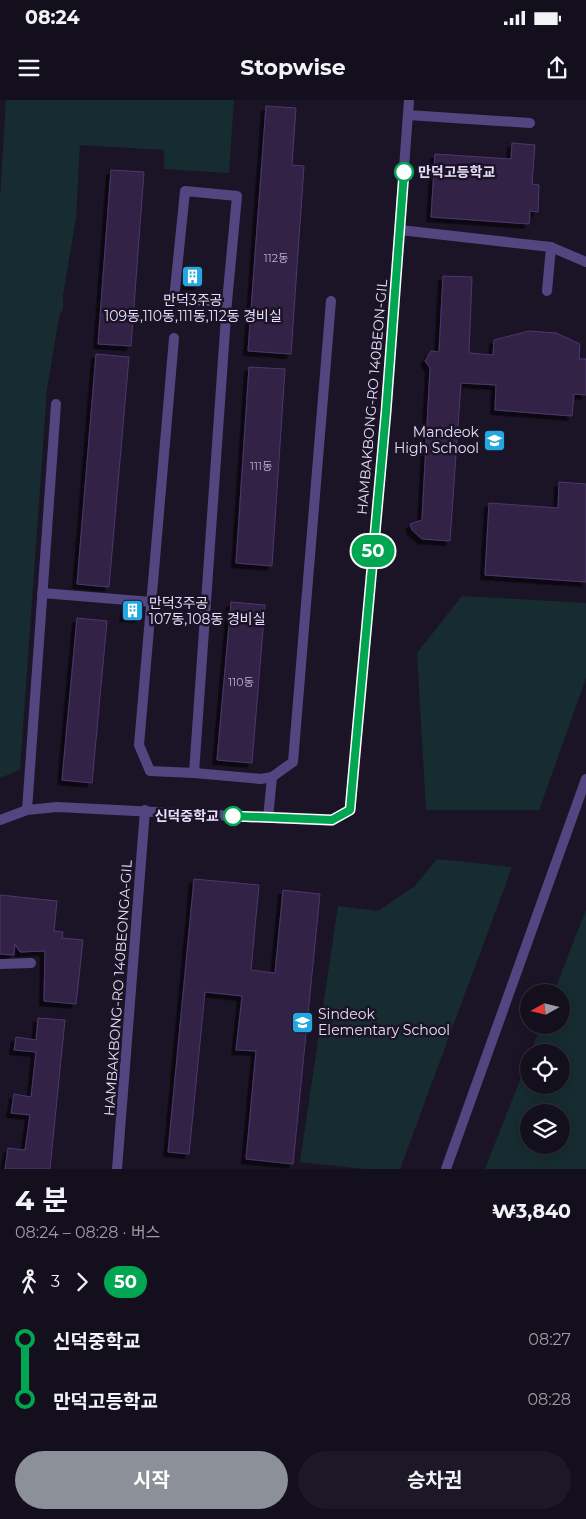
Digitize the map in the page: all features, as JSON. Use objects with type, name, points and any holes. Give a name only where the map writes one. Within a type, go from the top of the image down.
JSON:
[{"type":"street","name":"HAMBAKBONG-RO 140BEON-GIL","points":[[0,820],[27,810],[57,806],[332,820],[350,810],[386,412],[409,100]]},
{"type":"street","points":[[408,115],[530,123]]},
{"type":"street","points":[[194,773],[227,302],[237,196],[185,191],[174,299],[227,302]]},
{"type":"street","points":[[400,230],[551,247],[586,262]]},
{"type":"street","points":[[547,290],[551,247]]},
{"type":"street","points":[[174,338],[139,745],[150,771],[261,779],[272,777],[292,762],[331,301]]},
{"type":"street","points":[[27,810],[56,404]]},
{"type":"street","points":[[42,592],[152,602]]},
{"type":"street","points":[[268,818],[272,777]]},
{"type":"street","points":[[446,1169],[586,779]]},
{"type":"street","name":"HAMBAKBONG-RO 140BEONGA-GIL","points":[[117,1169],[146,810]]},
{"type":"street","points":[[0,964],[31,963]]},
{"type":"green space","points":[[6,100],[234,100],[229,173],[164,169],[164,150],[80,145],[76,218],[63,295],[63,309],[59,317],[47,389],[20,770],[0,778],[0,198]]},
{"type":"green space","points":[[462,596],[586,603],[586,678],[539,810],[426,810],[417,653]]},
{"type":"green space","points":[[437,859],[512,867],[400,1169],[363,1169],[300,1162],[338,906],[378,911],[415,886]]},
{"type":"green space","points":[[586,910],[586,1169],[485,1169],[520,1080],[520,1094],[570,1094],[570,1044],[534,1044],[538,1034],[570,1034],[570,984],[557,984]]},
{"type":"building","points":[[266,106],[296,108],[292,165],[304,166],[291,354],[248,351]]},
{"type":"building","points":[[512,143],[535,145],[532,184],[539,185],[538,212],[530,211],[529,224],[431,217],[435,154],[511,159]]},
{"type":"building","points":[[111,170],[144,172],[131,346],[98,344]]},
{"type":"building","name":"만덕3주공 109동,110동,111동,112동 경비실","points":[[188,268],[200,269],[199,285],[187,285]]},
{"type":"building","points":[[443,276],[472,277],[469,353],[493,355],[494,340],[529,331],[556,333],[580,344],[579,359],[586,359],[586,395],[574,394],[572,416],[495,410],[496,385],[461,383],[450,541],[422,539],[412,530],[410,524],[422,520],[430,368],[425,361],[431,351],[439,352]]},
{"type":"building","points":[[96,354],[129,357],[109,587],[77,584]]},
{"type":"building","points":[[249,367],[285,369],[272,566],[236,563]]},
{"type":"building","points":[[559,482],[586,484],[586,582],[485,575],[489,503],[558,508]]},
{"type":"building","points":[[231,602],[265,605],[252,763],[217,760]]},
{"type":"building","name":"만덕3주공 107동,108동 경비실","points":[[126,605],[142,606],[140,618],[124,617]]},
{"type":"building","points":[[77,618],[107,621],[92,783],[62,780]]},
{"type":"building","points":[[194,879],[259,885],[251,970],[275,973],[283,890],[320,894],[293,1164],[246,1159],[256,1051],[236,1050],[242,996],[205,992],[189,1154],[168,1152]]},
{"type":"building","points":[[0,895],[57,901],[54,931],[63,932],[62,938],[83,940],[76,1004],[44,1001],[45,951],[20,952],[15,944],[14,955],[0,954]]},
{"type":"building","points":[[38,1018],[65,1020],[50,1169],[5,1169],[8,1148],[25,1150],[30,1115],[11,1113],[14,1094],[31,1097],[36,1052],[14,1050],[16,1037],[36,1040]]},
{"type":"bus line","name":"50","points":[[233,816],[332,820],[350,810],[386,412],[404,172]]},
{"type":"place","name":"만덕고등학교","points":[[404,172]]},
{"type":"place","name":"만덕3주공 109동,110동,111동,112동 경비실","points":[[193,277]]},
{"type":"place","name":"Mandeok High School","points":[[495,440]]},
{"type":"place","name":"만덕3주공 107동,108동 경비실","points":[[133,611]]},
{"type":"place","name":"신덕중학교","points":[[233,816]]},
{"type":"place","name":"Sindeok Elementary School","points":[[302,1022]]}]
